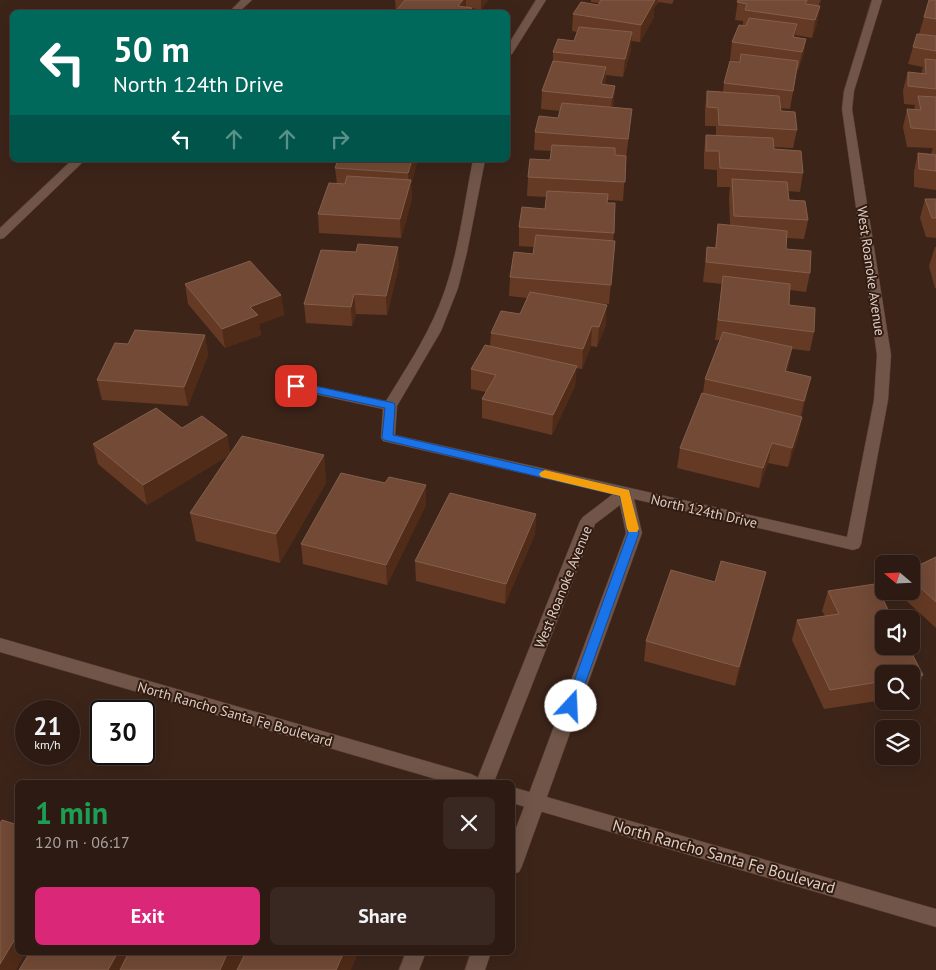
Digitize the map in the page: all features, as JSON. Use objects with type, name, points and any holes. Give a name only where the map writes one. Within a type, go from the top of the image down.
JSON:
[{"type":"street","points":[[236,10],[247,0]]},
{"type":"street","points":[[510,49],[541,0]]},
{"type":"street","name":"West Roanoke Avenue","points":[[853,544],[881,400],[884,355],[847,108],[849,91],[877,0]]},
{"type":"street","points":[[0,235],[77,162]]},
{"type":"street","points":[[296,386],[390,406],[436,327],[446,305],[454,278],[479,162]]},
{"type":"street","name":"North 124th Drive","points":[[390,406],[388,438],[853,544]]},
{"type":"street","points":[[515,858],[634,533],[625,493]]},
{"type":"street","name":"West Roanoke Avenue","points":[[486,780],[588,521],[625,493]]},
{"type":"street","name":"North Rancho Santa Fe Boulevard","points":[[0,645],[464,780]]},
{"type":"street","name":"North Rancho Santa Fe Boulevard","points":[[515,796],[936,918]]},
{"type":"street","points":[[409,970],[415,955]]},
{"type":"street","points":[[475,970],[480,955]]},
{"type":"building","points":[[405,0],[463,0],[458,6],[472,8],[470,10],[397,10]]},
{"type":"building","points":[[601,0],[655,0],[641,25],[573,14],[581,2],[598,5]]},
{"type":"building","points":[[738,0],[807,0],[805,4],[820,6],[815,20],[745,10],[747,4],[737,2]]},
{"type":"building","points":[[929,0],[936,0],[936,19],[924,17]]},
{"type":"building","points":[[749,18],[797,24],[793,37],[806,39],[802,52],[732,42],[739,25],[746,26]]},
{"type":"building","points":[[579,27],[632,32],[625,59],[553,52],[558,39],[574,41]]},
{"type":"building","points":[[917,34],[936,36],[936,51],[913,47]]},
{"type":"building","points":[[741,54],[798,61],[793,91],[724,83],[730,61],[740,62]]},
{"type":"building","points":[[925,59],[936,60],[936,89],[908,86],[908,72],[926,74]]},
{"type":"building","points":[[553,61],[606,67],[601,84],[615,86],[612,98],[542,91]]},
{"type":"building","points":[[707,91],[779,96],[781,111],[795,112],[797,130],[719,125],[718,108],[707,107]]},
{"type":"building","points":[[918,96],[936,97],[936,130],[911,128],[907,109],[921,110]]},
{"type":"building","points":[[562,103],[632,109],[628,139],[535,132],[539,116],[558,118]]},
{"type":"building","points":[[706,135],[773,138],[774,149],[801,151],[803,173],[720,168],[719,151],[706,151]]},
{"type":"building","points":[[552,145],[615,148],[615,155],[626,156],[625,182],[528,177],[530,159],[550,160]]},
{"type":"building","points":[[918,153],[936,155],[936,171],[919,169]]},
{"type":"building","points":[[337,162],[411,162],[408,173],[335,168]]},
{"type":"building","points":[[347,176],[411,180],[400,219],[318,214],[329,183],[345,184]]},
{"type":"building","points":[[732,179],[787,182],[789,200],[805,201],[808,220],[734,216]]},
{"type":"building","points":[[547,191],[608,194],[607,203],[615,203],[614,233],[519,227],[522,207],[545,209]]},
{"type":"building","points":[[925,199],[936,199],[936,218],[932,218]]},
{"type":"building","points":[[718,224],[787,231],[786,249],[811,251],[810,273],[706,262],[707,247],[716,248]]},
{"type":"building","points":[[536,235],[615,241],[611,285],[510,277],[514,252],[533,254]]},
{"type":"building","points":[[358,244],[398,247],[386,296],[354,294],[351,307],[304,304],[321,250],[356,252]]},
{"type":"building","points":[[250,261],[281,295],[250,307],[258,315],[222,329],[185,284]]},
{"type":"building","points":[[723,276],[790,284],[789,305],[815,308],[814,332],[718,320]]},
{"type":"building","points":[[530,292],[607,305],[599,327],[592,326],[583,349],[491,333],[501,311],[520,314]]},
{"type":"building","points":[[135,330],[205,335],[184,387],[97,380],[115,343],[128,344]]},
{"type":"building","points":[[723,332],[792,347],[785,371],[811,377],[804,401],[705,379]]},
{"type":"building","points":[[485,345],[577,366],[553,415],[482,399],[496,375],[471,369]]},
{"type":"building","points":[[702,393],[802,417],[792,448],[772,443],[763,468],[680,448]]},
{"type":"building","points":[[156,408],[182,428],[202,416],[227,435],[143,485],[93,444]]},
{"type":"building","points":[[242,436],[324,455],[276,534],[190,513]]},
{"type":"building","points":[[341,473],[385,483],[389,477],[426,485],[386,565],[301,544]]},
{"type":"building","points":[[450,493],[536,514],[506,584],[415,561]]},
{"type":"building","points":[[936,557],[936,602],[920,587],[920,565]]},
{"type":"building","points":[[721,561],[766,572],[739,667],[646,641],[671,570],[715,582]]},
{"type":"building","points":[[875,584],[875,600],[883,600],[888,610],[875,610],[875,655],[913,655],[918,665],[875,665],[875,682],[830,690],[797,620],[839,614],[828,591]]},
{"type":"building","points":[[2,820],[15,824],[15,939],[0,964],[0,823]]},
{"type":"building","points":[[28,955],[116,955],[108,970],[19,970]]},
{"type":"building","points":[[128,955],[227,955],[220,970],[120,970]]},
{"type":"building","points":[[244,955],[343,955],[336,970],[237,970]]},
{"type":"slow traffic","points":[[545,474],[625,493],[633,529]]},
{"type":"route","points":[[296,386],[390,406],[388,438],[625,493],[634,533],[571,706]]}]
